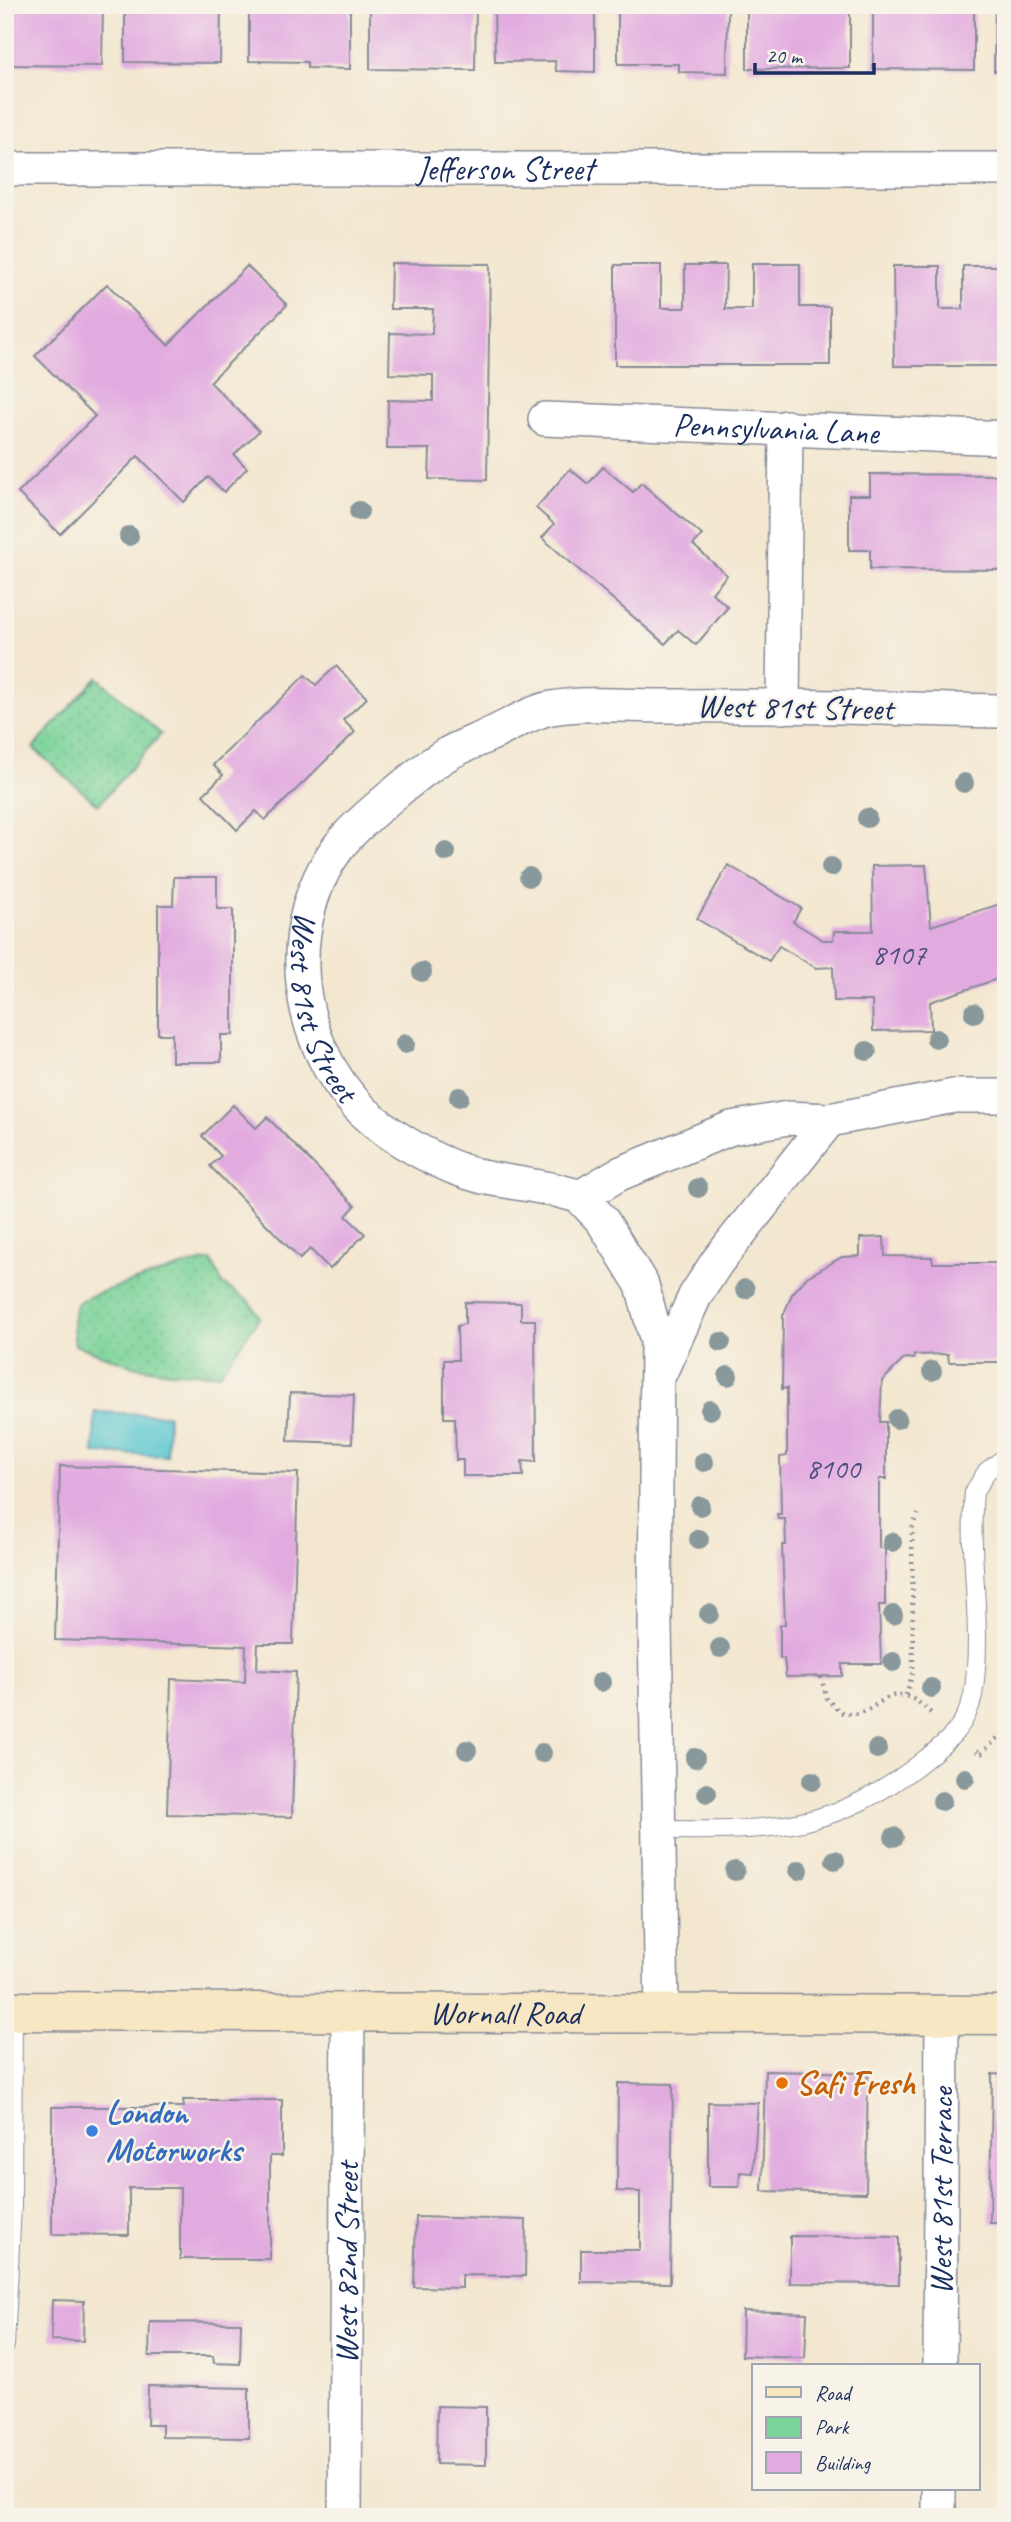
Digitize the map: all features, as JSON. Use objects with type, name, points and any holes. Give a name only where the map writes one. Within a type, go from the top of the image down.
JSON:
[{"type":"main road","name":"Wornall Road","points":[[9,2011],[1006,2015]]},
{"type":"street","name":"Jefferson Street","points":[[5,169],[1006,169]]},
{"type":"street","name":"Pennsylvania Lane","points":[[545,419],[1006,438]]},
{"type":"street","points":[[783,707],[786,427]]},
{"type":"street","name":"West 81st Street","points":[[580,1196],[462,1171],[387,1130],[347,1094],[312,1032],[306,1008],[302,953],[310,905],[320,877],[344,840],[444,756],[550,708],[1006,710]]},
{"type":"street","points":[[662,2012],[655,1626],[659,1375],[652,1314],[642,1285],[602,1220],[580,1196],[619,1174],[731,1128],[788,1118],[829,1120],[954,1097],[1006,1096]]},
{"type":"street","points":[[659,1375],[695,1296],[716,1262],[829,1120]]},
{"type":"street","name":"West 82nd Street","points":[[345,2517],[348,2011]]},
{"type":"street","name":"West 81st Terrace","points":[[940,2364],[942,2014]]},
{"type":"street","points":[[939,2490],[939,2517]]},
{"type":"lane","points":[[657,1830],[778,1828],[832,1815],[903,1776],[963,1724],[975,1676],[974,1492],[987,1471],[1006,1457]]},
{"type":"lane","points":[[5,2346],[12,2205],[9,2011]]},
{"type":"path","points":[[906,1695],[913,1672],[912,1529],[918,1514]]},
{"type":"path","points":[[821,1677],[830,1704],[846,1714],[862,1713],[884,1698],[906,1695],[917,1699],[936,1718]]},
{"type":"path","points":[[969,1745],[980,1755],[1006,1730]]},
{"type":"green space","points":[[97,677],[161,734],[98,805],[33,748]]},
{"type":"green space","points":[[211,1260],[223,1284],[250,1302],[260,1317],[219,1374],[169,1372],[133,1366],[75,1345],[73,1318],[78,1303],[118,1286]]},
{"type":"water","points":[[95,1412],[168,1415],[167,1456],[94,1453]]},
{"type":"building","points":[[5,5],[103,5],[102,66],[5,65]]},
{"type":"building","points":[[125,5],[221,5],[220,63],[125,62]]},
{"type":"building","points":[[249,5],[350,5],[350,69],[307,68],[307,62],[249,61]]},
{"type":"building","points":[[370,5],[476,5],[475,70],[370,69]]},
{"type":"building","points":[[494,5],[595,8],[595,72],[556,71],[555,61],[495,62]]},
{"type":"building","points":[[618,5],[728,5],[727,73],[679,72],[679,64],[618,64]]},
{"type":"building","points":[[747,5],[850,5],[850,68],[747,69]]},
{"type":"building","points":[[873,5],[974,5],[974,70],[873,69]]},
{"type":"building","points":[[995,5],[1006,5],[1006,71],[994,71]]},
{"type":"building","points":[[391,263],[490,264],[487,480],[429,479],[430,449],[387,449],[388,400],[433,401],[433,375],[389,374],[390,333],[432,334],[433,309],[390,309]]},
{"type":"building","points":[[752,264],[800,264],[800,307],[830,307],[830,365],[615,365],[615,265],[661,265],[661,308],[685,308],[685,265],[726,265],[725,309],[752,309]]},
{"type":"building","points":[[247,266],[287,305],[210,382],[259,431],[234,455],[247,468],[224,492],[208,477],[184,502],[138,456],[60,534],[18,493],[95,416],[35,356],[107,284],[168,345]]},
{"type":"building","points":[[893,266],[940,266],[940,309],[963,309],[963,266],[1005,266],[1006,366],[894,366]]},
{"type":"building","points":[[603,467],[633,492],[641,483],[702,535],[693,545],[727,575],[712,593],[728,607],[696,645],[678,630],[665,644],[542,538],[554,524],[536,508],[570,469],[588,484]]},
{"type":"building","points":[[870,474],[1006,475],[1006,570],[870,569],[870,550],[849,550],[849,495],[870,495]]},
{"type":"building","points":[[336,666],[367,698],[343,720],[355,732],[265,820],[256,811],[237,830],[203,795],[223,775],[213,765],[305,675],[316,685]]},
{"type":"building","points":[[728,865],[801,908],[793,922],[823,940],[833,940],[834,931],[873,931],[872,866],[926,865],[931,926],[1006,902],[1006,976],[930,1002],[931,1030],[873,1031],[872,1001],[834,1001],[833,967],[816,968],[779,946],[769,961],[697,919]]},
{"type":"building","points":[[174,877],[217,877],[217,909],[233,909],[233,1035],[221,1035],[221,1062],[172,1062],[172,1034],[158,1034],[158,905],[173,905]]},
{"type":"building","points":[[233,1105],[256,1128],[267,1117],[355,1206],[346,1216],[365,1234],[330,1269],[310,1249],[300,1259],[210,1166],[221,1156],[202,1136]]},
{"type":"building","points":[[884,1237],[885,1256],[932,1257],[933,1263],[999,1263],[1001,1257],[1006,1258],[1006,1362],[949,1362],[948,1354],[914,1355],[914,1359],[905,1358],[882,1381],[880,1422],[886,1422],[886,1479],[879,1479],[879,1548],[885,1549],[885,1605],[879,1605],[881,1664],[842,1664],[842,1676],[786,1677],[784,1658],[780,1658],[780,1625],[785,1624],[782,1545],[786,1545],[785,1519],[778,1519],[777,1514],[781,1514],[780,1457],[787,1456],[787,1388],[782,1389],[783,1316],[792,1294],[807,1277],[842,1257],[860,1256],[860,1238]]},
{"type":"building","points":[[465,1302],[521,1303],[521,1320],[535,1320],[536,1462],[522,1461],[523,1476],[463,1476],[463,1460],[456,1460],[455,1418],[444,1418],[444,1360],[458,1360],[457,1326],[465,1324]]},
{"type":"building","points":[[290,1393],[354,1395],[352,1443],[288,1441]]},
{"type":"building","points":[[60,1466],[298,1473],[293,1644],[258,1644],[257,1670],[296,1672],[292,1817],[167,1814],[171,1679],[245,1682],[246,1646],[55,1640]]},
{"type":"building","points":[[765,2071],[868,2073],[866,2193],[762,2191]]},
{"type":"building","points":[[992,2074],[1006,2075],[1006,2223],[990,2223]]},
{"type":"building","points":[[618,2083],[673,2084],[670,2283],[581,2282],[581,2250],[640,2250],[640,2192],[617,2191]]},
{"type":"building","points":[[183,2100],[282,2100],[282,2156],[270,2156],[270,2259],[180,2259],[180,2188],[129,2188],[129,2235],[52,2234],[52,2107],[184,2107]]},
{"type":"building","points":[[708,2102],[758,2103],[753,2173],[740,2172],[739,2187],[708,2187]]},
{"type":"building","points":[[416,2217],[526,2220],[525,2276],[462,2275],[462,2288],[414,2287]]},
{"type":"building","points":[[790,2236],[899,2237],[899,2284],[790,2283]]},
{"type":"building","points":[[52,2300],[84,2301],[83,2341],[51,2340]]},
{"type":"building","points":[[743,2311],[807,2313],[805,2358],[742,2356]]},
{"type":"building","points":[[150,2322],[241,2323],[240,2364],[214,2363],[213,2356],[149,2356]]},
{"type":"building","points":[[148,2386],[249,2388],[249,2438],[162,2437],[162,2425],[147,2425]]},
{"type":"building","points":[[437,2406],[486,2407],[486,2465],[436,2464]]},
{"type":"place","name":"Safi Fresh","points":[[782,2083]]},
{"type":"place","name":"London Motorworks","points":[[92,2131]]}]
